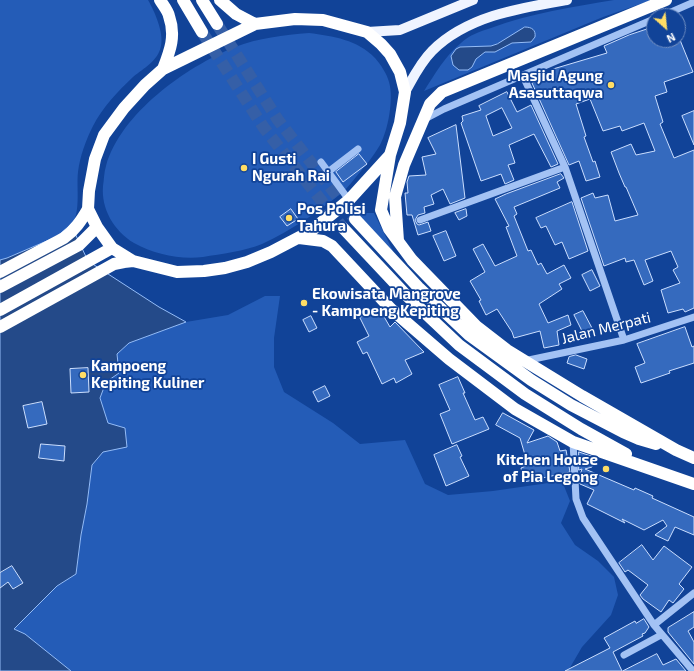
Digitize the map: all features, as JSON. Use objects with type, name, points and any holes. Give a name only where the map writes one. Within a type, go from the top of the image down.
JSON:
[{"type":"highway","points":[[160,0],[169,16],[172,32],[172,45],[163,69]]},
{"type":"highway","points":[[183,0],[202,32]]},
{"type":"highway","points":[[202,0],[217,24]]},
{"type":"highway","points":[[220,0],[236,14],[255,24]]},
{"type":"highway","points":[[398,243],[395,197],[404,165],[421,122],[430,104],[442,92],[666,0]]},
{"type":"highway","points":[[390,155],[350,200],[311,231],[272,252],[247,262],[225,268],[204,271],[177,272],[133,261],[112,248],[94,231],[88,209],[92,170],[104,135],[124,108],[145,85],[163,69],[255,24],[295,19],[324,20],[367,32],[390,54],[400,72],[405,92],[400,123],[390,155],[381,210],[389,229],[398,243],[412,260],[476,326],[507,350],[582,396],[676,450],[694,458]]},
{"type":"highway","points":[[0,272],[64,238],[73,231],[82,220],[88,209]]},
{"type":"highway","points":[[355,219],[418,287],[469,334],[531,380],[578,409],[623,432],[639,439],[676,450]]},
{"type":"highway","points":[[343,228],[406,295],[459,345],[525,394],[581,429],[660,471]]},
{"type":"highway","points":[[0,287],[79,245],[94,231]]},
{"type":"highway","points":[[299,238],[323,241],[332,246],[392,309],[449,359],[515,409],[573,442],[694,484]]},
{"type":"highway","points":[[0,310],[112,248]]},
{"type":"highway","points":[[0,327],[117,263],[133,261]]},
{"type":"main road","points":[[367,32],[400,30],[473,0]]},
{"type":"main road","points":[[405,92],[420,65],[431,52],[448,38],[467,26],[497,15],[567,0]]},
{"type":"street","points":[[680,8],[694,2]]},
{"type":"street","points":[[421,122],[444,108],[523,76],[646,22]]},
{"type":"street","points":[[523,76],[565,167],[624,340]]},
{"type":"street","points":[[328,172],[358,149]]},
{"type":"street","points":[[321,162],[350,200]]},
{"type":"street","points":[[420,220],[565,167]]},
{"type":"street","name":"Jalan Merpati","points":[[524,361],[624,340],[694,317]]},
{"type":"street","points":[[573,442],[576,499],[581,514],[661,635],[693,671]]},
{"type":"street","points":[[654,625],[694,593]]},
{"type":"street","points":[[624,655],[661,635]]},
{"type":"shaded area","points":[[0,0],[148,0],[158,23],[162,41],[157,56],[154,60],[133,77],[116,94],[93,126],[84,148],[79,166],[78,202],[76,216],[73,223],[67,230],[53,238],[0,260]]},
{"type":"shaded area","points":[[614,0],[652,0],[603,17],[424,91],[455,48],[464,40],[483,30],[537,14]]},
{"type":"shaded area","points":[[525,27],[532,28],[535,32],[535,37],[531,42],[512,43],[495,52],[485,52],[476,59],[472,67],[468,70],[459,70],[453,65],[451,56],[456,49],[460,47],[491,46]]},
{"type":"shaded area","points":[[309,33],[336,37],[361,47],[375,58],[382,67],[389,82],[391,97],[388,123],[383,139],[372,157],[345,190],[284,233],[262,244],[233,252],[194,258],[176,257],[142,247],[134,243],[120,232],[110,219],[104,203],[103,186],[105,171],[114,146],[140,110],[177,79],[196,67],[235,47],[262,39]]},
{"type":"shaded area","points":[[374,213],[394,253],[358,214]]},
{"type":"shaded area","points":[[71,225],[88,261],[159,307],[186,322],[129,343],[117,354],[119,373],[106,382],[100,398],[108,423],[125,428],[127,447],[103,452],[92,465],[76,574],[57,586],[14,629],[25,634],[71,671],[0,671],[0,260],[56,237]]},
{"type":"shaded area","points":[[265,296],[280,296],[274,338],[274,367],[284,392],[333,423],[360,444],[405,440],[425,484],[448,495],[493,491],[562,481],[570,501],[561,523],[575,545],[598,561],[614,577],[618,595],[611,615],[582,647],[568,671],[71,671],[25,634],[14,629],[57,586],[76,574],[92,465],[103,452],[108,423],[100,398],[106,382],[119,373],[117,354],[129,343],[186,322],[228,315]]},
{"type":"building","points":[[646,30],[646,48],[683,48],[693,72],[664,82],[667,92],[655,96],[663,122],[660,124],[674,158],[694,150],[694,308],[685,312],[683,309],[668,313],[661,290],[680,283],[673,270],[678,267],[671,251],[645,260],[653,281],[644,285],[634,260],[626,262],[625,258],[604,266],[581,198],[593,193],[595,198],[608,195],[615,221],[638,215],[611,152],[631,144],[636,155],[655,151],[644,123],[622,131],[620,126],[603,131],[590,99],[576,104],[586,136],[584,137],[593,162],[595,161],[600,177],[586,181],[579,161],[569,165],[532,83],[554,74],[553,69],[607,53],[604,46]]},
{"type":"building","points":[[507,92],[517,112],[531,105],[558,164],[551,167],[534,134],[509,145],[515,163],[508,165],[514,180],[505,184],[501,174],[481,181],[461,123],[463,121],[462,116],[481,110],[479,106]],"holes":[[[502,108],[512,128],[493,136],[486,116]]]},
{"type":"building","points":[[694,111],[694,145],[682,116]]},
{"type":"building","points":[[456,125],[465,198],[450,204],[443,189],[431,195],[434,204],[424,207],[425,213],[418,215],[415,220],[419,225],[428,222],[431,231],[418,235],[412,215],[407,215],[405,193],[408,193],[407,182],[409,176],[426,175],[422,157],[436,154],[428,138]]},
{"type":"building","points":[[359,154],[367,164],[343,182],[336,172]]},
{"type":"building","points":[[561,174],[564,178],[557,182],[560,188],[514,207],[517,214],[514,216],[528,251],[531,250],[538,265],[541,263],[547,274],[564,265],[571,278],[559,284],[562,289],[539,304],[548,323],[568,315],[571,325],[557,331],[559,345],[544,348],[540,331],[514,338],[512,332],[497,309],[486,315],[479,301],[481,300],[470,281],[485,272],[473,249],[483,244],[495,266],[517,256],[506,227],[509,226],[495,199]]},
{"type":"building","points":[[572,202],[588,251],[569,259],[562,242],[555,245],[546,226],[541,228],[536,218]]},
{"type":"building","name":"Pos Polisi Tahura","points":[[291,209],[298,219],[287,226],[280,217]]},
{"type":"building","points":[[466,209],[467,216],[459,220],[455,213]]},
{"type":"building","points":[[446,231],[456,256],[444,261],[433,236]]},
{"type":"building","points":[[592,270],[600,286],[590,291],[582,275]]},
{"type":"building","points":[[379,308],[390,327],[395,322],[424,352],[405,360],[412,374],[396,383],[394,378],[382,384],[367,352],[363,354],[357,342],[369,336],[360,318]]},
{"type":"building","points":[[583,311],[592,328],[583,333],[574,315]]},
{"type":"building","points":[[311,316],[317,328],[309,332],[303,320]]},
{"type":"building","points":[[685,327],[692,347],[694,346],[694,363],[669,371],[670,373],[641,383],[635,367],[645,363],[637,344]]},
{"type":"building","points":[[576,355],[587,359],[584,369],[567,363],[569,357]]},
{"type":"building","points":[[88,368],[89,392],[71,393],[70,369]]},
{"type":"building","points":[[458,377],[465,393],[463,393],[475,420],[483,417],[489,429],[452,444],[440,414],[450,410],[439,385]]},
{"type":"building","points":[[325,386],[330,396],[318,402],[313,392]]},
{"type":"building","points":[[42,402],[47,424],[28,428],[23,406]]},
{"type":"building","points":[[503,413],[534,430],[527,443],[548,436],[557,442],[560,451],[566,450],[570,472],[524,482],[521,468],[526,466],[523,455],[525,455],[520,438],[496,425]]},
{"type":"building","points":[[41,444],[65,446],[64,461],[39,458]]},
{"type":"building","points":[[457,445],[462,456],[460,457],[469,476],[446,486],[434,455]]},
{"type":"building","points":[[579,452],[597,458],[592,467],[585,469],[634,490],[635,488],[653,496],[652,498],[694,517],[694,535],[675,527],[668,541],[655,535],[667,526],[663,520],[644,530],[622,519],[625,523],[587,504],[594,490],[580,484],[582,469],[579,470]]},
{"type":"building","points":[[642,545],[653,560],[664,546],[692,567],[679,584],[684,589],[673,603],[669,600],[661,612],[643,599],[640,595],[648,585],[628,570],[625,572],[619,563]]},
{"type":"building","points":[[12,566],[23,583],[13,589],[8,582],[0,588],[0,573]]},
{"type":"building","points":[[694,612],[694,627],[688,631],[694,642],[694,664],[668,632],[668,628]]},
{"type":"building","points":[[644,619],[649,627],[645,633],[642,634],[643,636],[613,652],[622,671],[565,671],[610,648],[604,638],[635,621],[636,623]]},
{"type":"building","points":[[657,654],[663,665],[676,659],[686,671],[623,671]]},
{"type":"tunnel","points":[[217,24],[278,120],[355,219]]},
{"type":"tunnel","points":[[202,32],[264,128],[343,228]]},
{"type":"place","name":"Masjid Agung Asasuttaqwa","points":[[611,85]]},
{"type":"place","name":"I Gusti Ngurah Rai","points":[[244,168]]},
{"type":"place","name":"Pos Polisi Tahura","points":[[289,218]]},
{"type":"place","name":"Ekowisata Mangrove - Kampoeng Kepiting","points":[[304,303]]},
{"type":"place","name":"Kampoeng Kepiting Kuliner","points":[[83,375]]},
{"type":"place","name":"Kitchen House of Pia Legong","points":[[606,469]]}]
